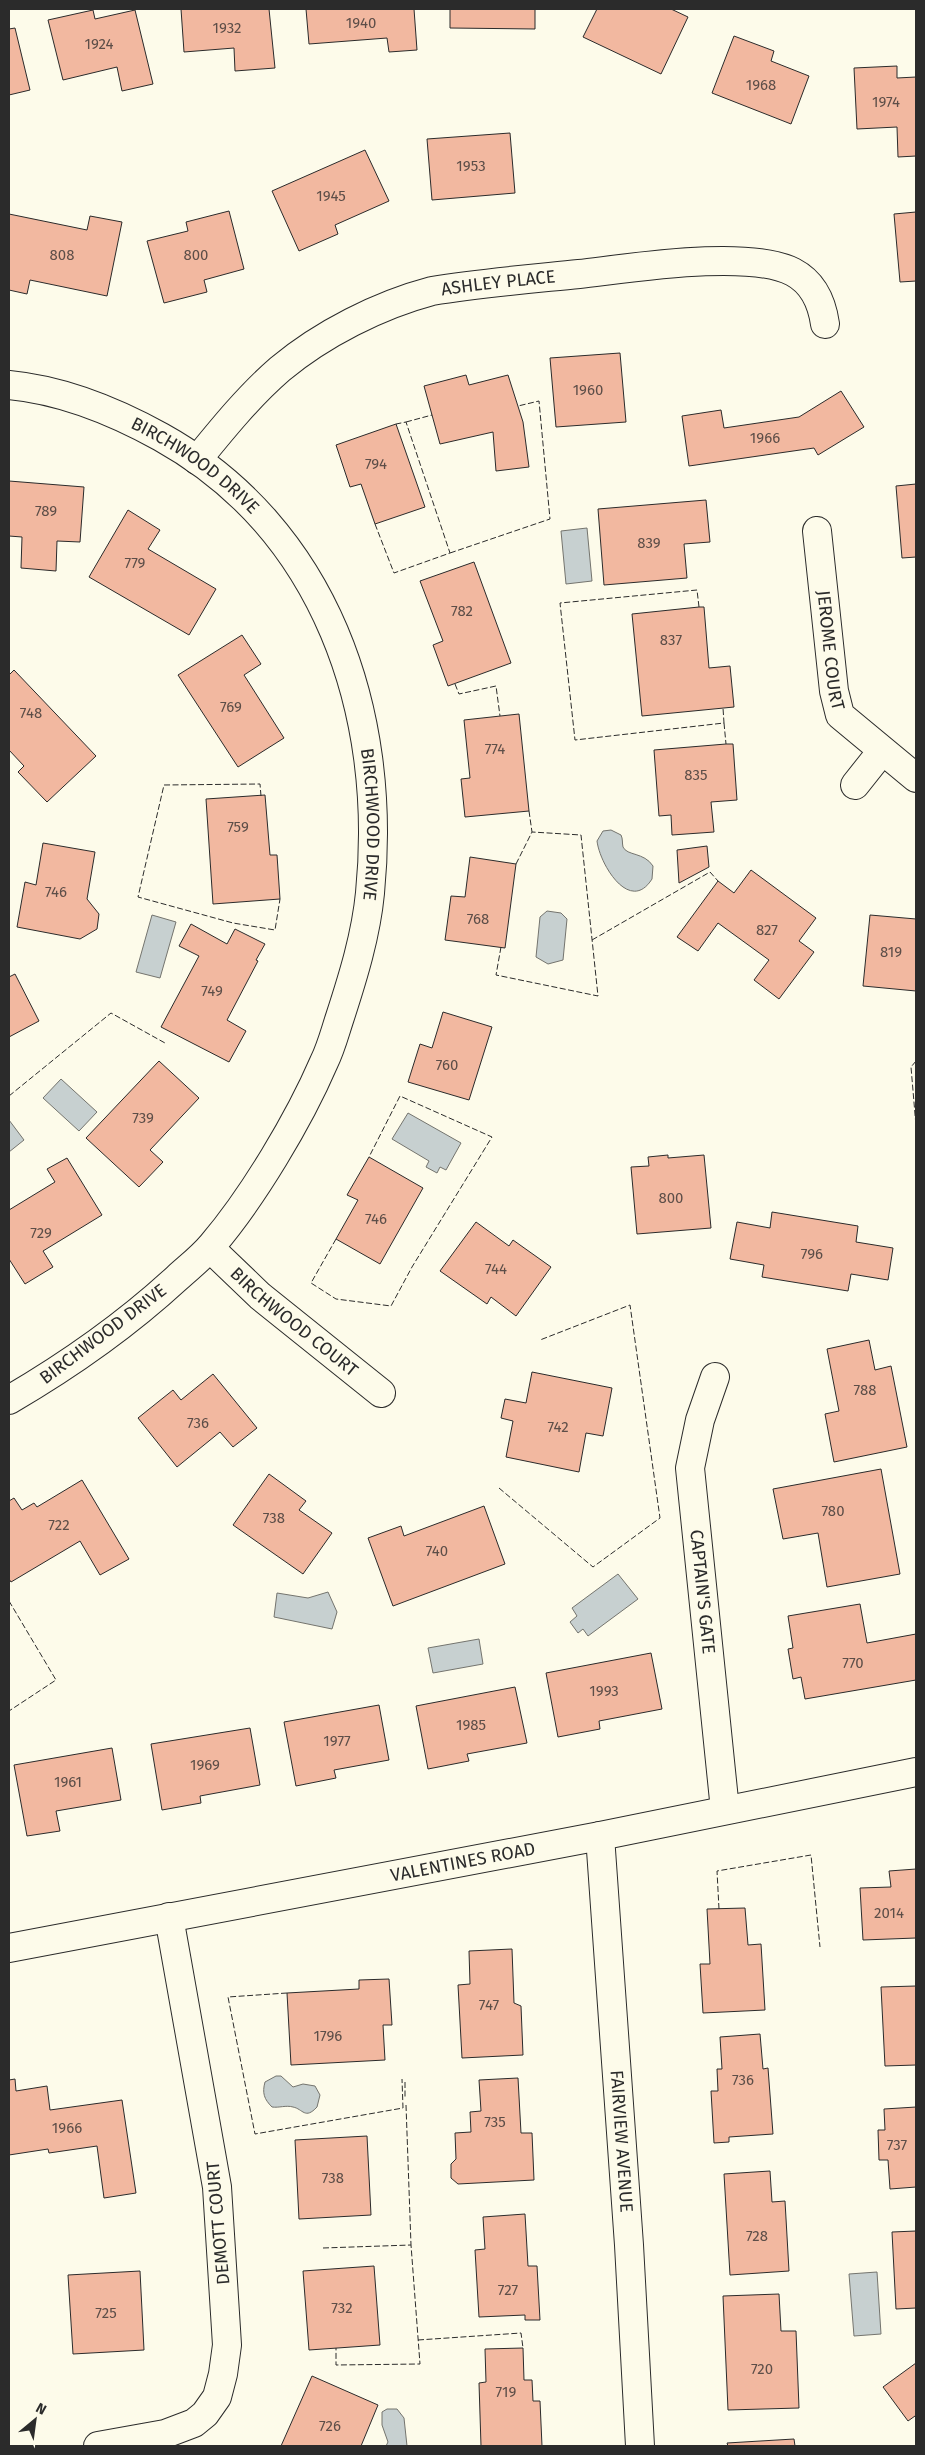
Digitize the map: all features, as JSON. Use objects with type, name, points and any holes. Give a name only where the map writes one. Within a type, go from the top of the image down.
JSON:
[{"type":"street","name":"ASHLEY PLACE","points":[[197,460],[255,393],[280,369],[319,341],[364,317],[413,296],[432,291],[641,267],[728,260],[754,262],[776,265],[794,272],[808,284],[818,296],[825,324]]},
{"type":"street","name":"BIRCHWOOD DRIVE","points":[[9,385],[62,395],[116,415],[169,442],[197,460],[230,486],[286,545],[309,580],[330,618],[349,667],[362,713],[372,790],[373,830],[370,894],[362,940],[350,986],[325,1061],[271,1160],[242,1206],[210,1248],[130,1319],[43,1380],[9,1400]]},
{"type":"street","name":"JEROME COURT","points":[[817,531],[834,691],[840,715],[916,778]]},
{"type":"street","points":[[855,785],[882,751]]},
{"type":"street","name":"BIRCHWOOD COURT","points":[[210,1248],[260,1296],[381,1393]]},
{"type":"street","name":"CAPTAIN'S GATE","points":[[715,1377],[700,1420],[690,1468],[725,1810]]},
{"type":"street","name":"VALENTINES ROAD","points":[[9,1948],[600,1836],[916,1772]]},
{"type":"street","name":"FAIRVIEW AVENUE","points":[[600,1836],[630,2245],[640,2446]]},
{"type":"street","name":"DEMOTT COURT","points":[[98,2446],[165,2434],[200,2418],[216,2397],[223,2374],[227,2345],[218,2186],[169,1917]]},
{"type":"shaded area","points":[[587,528],[592,581],[566,584],[561,531]]},
{"type":"shaded area","points":[[611,830],[621,835],[625,850],[645,858],[653,866],[652,879],[643,888],[635,891],[626,889],[610,873],[599,851],[597,841],[603,831]]},
{"type":"shaded area","points":[[547,911],[561,913],[567,919],[563,960],[548,964],[536,957],[540,917]]},
{"type":"shaded area","points":[[152,915],[176,922],[160,978],[136,972]]},
{"type":"shaded area","points":[[61,1079],[97,1112],[79,1131],[43,1098]]},
{"type":"shaded area","points":[[408,1113],[461,1143],[446,1170],[440,1167],[437,1173],[426,1167],[429,1161],[392,1139]]},
{"type":"shaded area","points":[[9,1120],[24,1140],[9,1152]]},
{"type":"shaded area","points":[[618,1574],[638,1599],[588,1636],[583,1629],[578,1633],[570,1622],[577,1616],[572,1608]]},
{"type":"shaded area","points":[[328,1592],[337,1612],[332,1629],[274,1617],[277,1593],[308,1598]]},
{"type":"shaded area","points":[[479,1639],[483,1664],[433,1673],[428,1648]]},
{"type":"shaded area","points":[[276,2076],[281,2076],[293,2087],[303,2084],[315,2086],[320,2095],[317,2107],[310,2113],[304,2113],[290,2106],[272,2107],[264,2096],[264,2086],[265,2082]]},
{"type":"shaded area","points":[[877,2272],[881,2334],[854,2336],[849,2274]]},
{"type":"shaded area","points":[[387,2409],[397,2409],[404,2418],[407,2446],[386,2446],[388,2442],[382,2425],[382,2412]]},
{"type":"building","points":[[181,9],[269,9],[275,68],[235,71],[234,48],[184,52]]},
{"type":"building","points":[[306,9],[414,9],[417,50],[389,52],[387,38],[309,44]]},
{"type":"building","points":[[450,9],[535,9],[535,29],[450,28]]},
{"type":"building","points":[[597,9],[671,9],[688,17],[661,74],[583,37]]},
{"type":"building","points":[[93,10],[95,19],[135,10],[153,84],[122,91],[117,67],[63,80],[48,20]]},
{"type":"building","points":[[15,28],[30,90],[9,95],[9,29]]},
{"type":"building","points":[[734,36],[774,51],[771,61],[809,76],[791,124],[712,93]]},
{"type":"building","points":[[897,66],[897,78],[916,77],[916,156],[898,157],[897,127],[857,129],[854,68]]},
{"type":"building","points":[[510,133],[515,193],[432,200],[427,139]]},
{"type":"building","points":[[365,150],[389,201],[335,225],[338,234],[299,251],[272,191]]},
{"type":"building","points":[[229,211],[244,269],[204,280],[207,292],[164,303],[147,241],[188,231],[186,222]]},
{"type":"building","points":[[916,212],[916,281],[900,282],[894,214]]},
{"type":"building","points":[[9,214],[87,230],[90,216],[122,222],[107,296],[30,280],[27,294],[9,290]]},
{"type":"building","points":[[620,353],[626,422],[556,427],[550,358]]},
{"type":"building","points":[[466,375],[469,385],[508,375],[523,422],[529,467],[496,471],[493,432],[440,444],[424,386]]},
{"type":"building","points":[[841,391],[864,427],[818,455],[814,448],[689,466],[682,416],[721,410],[724,428],[799,417]]},
{"type":"building","points":[[396,424],[425,507],[375,524],[361,484],[350,487],[336,445]]},
{"type":"building","points":[[9,481],[84,487],[80,542],[57,541],[56,571],[21,568],[22,537],[9,536]]},
{"type":"building","points":[[916,484],[916,557],[902,558],[896,486]]},
{"type":"building","points":[[706,500],[710,542],[684,544],[687,578],[604,585],[598,509]]},
{"type":"building","points":[[128,510],[160,530],[148,549],[216,589],[189,635],[89,577]]},
{"type":"building","points":[[474,562],[511,663],[448,686],[433,645],[443,641],[420,581]]},
{"type":"building","points":[[704,607],[709,668],[730,666],[734,707],[642,716],[632,614]]},
{"type":"building","points":[[242,635],[261,664],[244,675],[284,738],[238,767],[178,675]]},
{"type":"building","points":[[14,670],[96,756],[47,802],[18,772],[24,766],[9,750],[9,675]]},
{"type":"building","points":[[519,714],[529,811],[465,817],[461,779],[470,778],[464,720]]},
{"type":"building","points":[[733,744],[737,800],[711,802],[714,832],[672,835],[671,815],[659,816],[654,750]]},
{"type":"building","points":[[265,795],[270,855],[277,855],[280,899],[213,904],[206,799]]},
{"type":"building","points":[[43,843],[95,852],[87,899],[99,914],[97,929],[80,939],[17,927],[25,882],[36,885]]},
{"type":"building","points":[[707,846],[709,867],[679,883],[677,850]]},
{"type":"building","points":[[470,857],[516,864],[505,948],[445,940],[451,896],[465,897]]},
{"type":"building","points":[[751,870],[816,918],[799,941],[814,952],[779,999],[754,980],[769,960],[718,923],[698,951],[677,937],[718,881],[734,893]]},
{"type":"building","points":[[870,915],[916,919],[916,991],[863,986]]},
{"type":"building","points":[[191,924],[227,944],[235,929],[265,944],[227,1020],[246,1031],[229,1062],[161,1027],[199,956],[179,946]]},
{"type":"building","points":[[15,974],[39,1021],[9,1037],[9,977]]},
{"type":"building","points":[[443,1012],[492,1027],[469,1100],[408,1082],[420,1044],[432,1048]]},
{"type":"building","points":[[159,1061],[199,1098],[150,1150],[163,1162],[139,1187],[86,1138]]},
{"type":"building","points":[[668,1155],[668,1158],[704,1155],[711,1228],[637,1234],[631,1167],[649,1166],[648,1157]]},
{"type":"building","points":[[369,1157],[423,1188],[380,1264],[336,1239],[358,1200],[347,1195]]},
{"type":"building","points":[[67,1158],[102,1215],[43,1251],[53,1267],[25,1284],[9,1259],[9,1210],[55,1182],[47,1169]]},
{"type":"building","points":[[772,1212],[858,1226],[856,1242],[893,1248],[888,1280],[851,1274],[848,1291],[762,1277],[764,1265],[730,1259],[737,1222],[770,1228]]},
{"type":"building","points":[[476,1222],[509,1246],[513,1240],[551,1267],[516,1316],[491,1297],[487,1304],[440,1271]]},
{"type":"building","points":[[869,1340],[875,1370],[891,1366],[907,1447],[834,1462],[825,1414],[839,1411],[827,1349]]},
{"type":"building","points":[[532,1372],[612,1388],[603,1436],[586,1433],[579,1472],[506,1457],[513,1421],[501,1418],[505,1399],[526,1403]]},
{"type":"building","points":[[213,1374],[257,1428],[233,1447],[220,1432],[177,1467],[138,1418],[173,1390],[181,1400]]},
{"type":"building","points":[[881,1469],[900,1574],[827,1587],[818,1533],[783,1539],[773,1489]]},
{"type":"building","points":[[269,1474],[306,1501],[299,1510],[332,1533],[303,1574],[233,1525]]},
{"type":"building","points":[[82,1480],[129,1559],[100,1575],[80,1541],[11,1582],[9,1579],[9,1501],[14,1498],[22,1510],[34,1503],[37,1507]]},
{"type":"building","points":[[484,1506],[505,1564],[393,1606],[368,1538],[401,1526],[404,1536]]},
{"type":"building","points":[[860,1604],[867,1643],[916,1634],[916,1680],[805,1699],[801,1677],[793,1679],[788,1649],[793,1648],[788,1616]]},
{"type":"building","points":[[651,1653],[662,1709],[599,1721],[600,1729],[558,1737],[546,1673]]},
{"type":"building","points":[[515,1687],[527,1743],[467,1754],[469,1761],[428,1769],[416,1706]]},
{"type":"building","points":[[379,1705],[389,1760],[334,1770],[336,1778],[296,1786],[284,1722]]},
{"type":"building","points":[[250,1728],[260,1785],[200,1796],[201,1803],[162,1810],[151,1744]]},
{"type":"building","points":[[112,1748],[121,1800],[56,1811],[60,1831],[27,1836],[14,1765]]},
{"type":"building","points":[[916,1869],[916,1938],[863,1940],[860,1888],[891,1887],[889,1871]]},
{"type":"building","points":[[745,1908],[748,1945],[761,1944],[765,2010],[703,2013],[700,1964],[710,1964],[707,1909]]},
{"type":"building","points":[[512,1949],[514,2003],[521,2006],[523,2055],[462,2058],[458,1985],[470,1984],[469,1951]]},
{"type":"building","points":[[389,1979],[392,2025],[383,2025],[385,2060],[291,2065],[287,1993],[359,1989],[359,1980]]},
{"type":"building","points":[[916,1986],[916,2065],[885,2066],[881,1987]]},
{"type":"building","points":[[760,2034],[763,2069],[768,2068],[773,2134],[729,2137],[729,2142],[714,2143],[711,2091],[718,2091],[717,2069],[722,2069],[720,2037]]},
{"type":"building","points":[[518,2078],[521,2133],[532,2133],[534,2180],[458,2184],[451,2178],[451,2164],[456,2159],[455,2133],[471,2132],[470,2112],[481,2111],[479,2080]]},
{"type":"building","points":[[15,2079],[16,2091],[47,2086],[50,2110],[122,2100],[136,2193],[104,2198],[97,2146],[49,2153],[48,2149],[9,2155],[9,2080]]},
{"type":"building","points":[[916,2107],[916,2187],[890,2189],[888,2160],[879,2160],[878,2130],[885,2130],[884,2109]]},
{"type":"building","points":[[367,2136],[371,2215],[299,2219],[295,2140]]},
{"type":"building","points":[[770,2171],[772,2202],[785,2201],[789,2271],[730,2275],[724,2174]]},
{"type":"building","points":[[525,2214],[528,2266],[537,2266],[540,2320],[525,2320],[525,2315],[479,2317],[475,2250],[485,2249],[483,2217]]},
{"type":"building","points":[[916,2231],[916,2308],[896,2309],[892,2232]]},
{"type":"building","points":[[374,2266],[380,2345],[309,2350],[303,2271]]},
{"type":"building","points":[[140,2271],[144,2350],[73,2354],[68,2275]]},
{"type":"building","points":[[779,2294],[781,2331],[796,2331],[799,2408],[728,2410],[723,2296]]},
{"type":"building","points":[[523,2348],[524,2380],[532,2380],[533,2401],[540,2401],[542,2446],[481,2446],[479,2383],[486,2382],[485,2349]]},
{"type":"building","points":[[916,2363],[916,2418],[915,2416],[908,2421],[883,2387]]},
{"type":"building","points":[[312,2376],[378,2405],[361,2446],[281,2446]]},
{"type":"building","points":[[794,2439],[795,2446],[728,2446],[727,2443]]},
{"type":"fence","points":[[450,553],[550,519],[539,401],[518,406]]},
{"type":"fence","points":[[406,422],[432,415]]},
{"type":"fence","points":[[375,524],[394,573],[450,553],[406,422],[396,424]]},
{"type":"fence","points":[[699,607],[697,590],[560,603],[575,740],[724,723],[723,708]]},
{"type":"fence","points":[[455,684],[459,694],[496,686],[500,716]]},
{"type":"fence","points":[[724,723],[726,744]]},
{"type":"fence","points":[[261,796],[260,784],[164,785],[138,897],[233,923],[275,930],[280,899]]},
{"type":"fence","points":[[516,864],[532,832],[529,811]]},
{"type":"fence","points":[[501,947],[496,975],[598,996],[581,835],[532,832]]},
{"type":"fence","points":[[592,940],[710,872],[718,881]]},
{"type":"fence","points":[[9,1096],[111,1013],[165,1043]]},
{"type":"fence","points":[[916,1061],[911,1067],[916,1126]]},
{"type":"fence","points":[[336,1239],[311,1283],[336,1299],[391,1306],[412,1267],[492,1137],[400,1096],[369,1157]]},
{"type":"fence","points":[[499,1488],[593,1567],[660,1518],[630,1305],[540,1340]]},
{"type":"fence","points":[[9,1601],[56,1680],[9,1711]]},
{"type":"fence","points":[[719,1909],[717,1871],[811,1855],[820,1947]]},
{"type":"fence","points":[[287,1993],[228,1997],[255,2134],[403,2108],[402,2079]]},
{"type":"fence","points":[[405,2082],[405,2097]]},
{"type":"fence","points":[[406,2105],[411,2245]]},
{"type":"fence","points":[[323,2248],[411,2245],[420,2364],[336,2365],[336,2348]]},
{"type":"fence","points":[[418,2340],[521,2333],[523,2348]]}]
